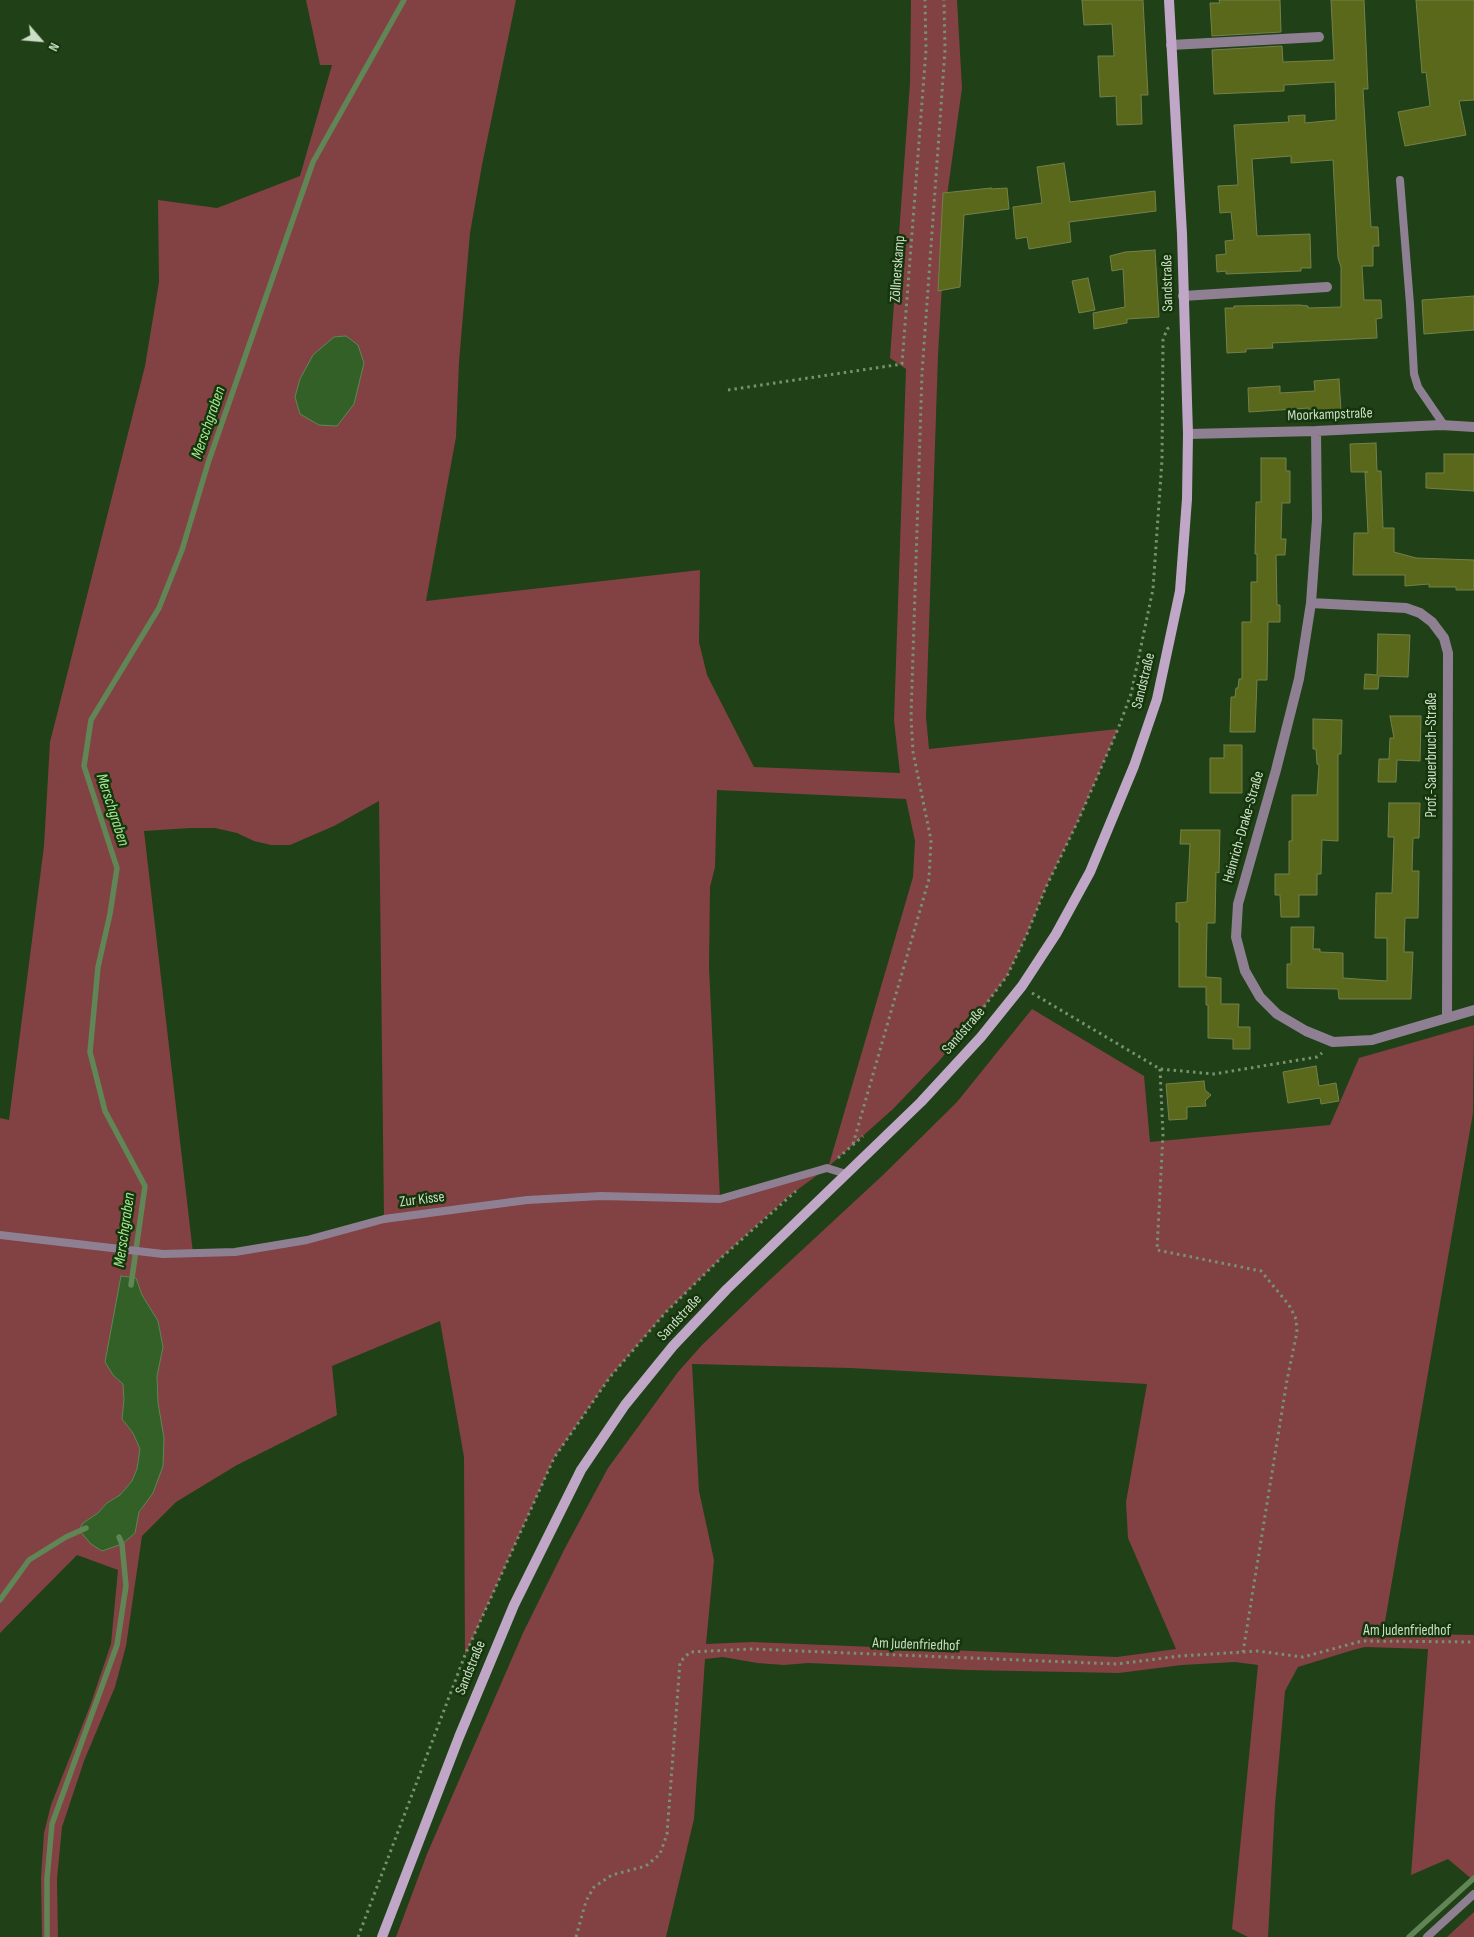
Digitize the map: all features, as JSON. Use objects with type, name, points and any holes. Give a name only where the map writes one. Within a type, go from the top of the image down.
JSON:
[{"type":"main road","name":"Sandstraße","points":[[382,1937],[459,1737],[514,1604],[581,1470],[625,1405],[674,1346],[728,1289],[921,1102],[981,1037],[1022,986],[1056,934],[1090,872],[1134,766],[1157,699],[1180,591],[1187,499],[1188,434],[1182,234],[1169,0]]},
{"type":"street","points":[[1171,45],[1319,37]]},
{"type":"street","points":[[1183,296],[1327,287]]},
{"type":"street","name":"Moorkampstraße","points":[[1188,434],[1444,425],[1474,427]]},
{"type":"street","name":"Heinrich-Drake-Straße","points":[[1316,431],[1317,519],[1311,603],[1299,679],[1276,770],[1238,904],[1236,937],[1245,971],[1260,997],[1277,1014],[1306,1031],[1332,1042],[1372,1040],[1474,1010]]},
{"type":"street","name":"Prof.-Sauerbruch-Straße","points":[[1311,603],[1406,608],[1420,613],[1432,622],[1444,638],[1448,653],[1446,1018]]},
{"type":"lane","points":[[1400,180],[1414,374],[1418,387],[1444,425]]},
{"type":"lane","points":[[828,1168],[846,1174]]},
{"type":"lane","name":"Zur Kisse","points":[[0,1235],[163,1254],[235,1252],[307,1240],[384,1219],[527,1200],[601,1196],[720,1200],[828,1168]]},
{"type":"lane","points":[[1427,1937],[1474,1894]]},
{"type":"path","name":"Zöllnerskamp","points":[[728,390],[902,364],[926,50],[925,0]]},
{"type":"path","points":[[828,1168],[853,1145],[929,879],[931,840],[913,752],[911,716],[922,373],[945,50],[944,0]]},
{"type":"path","points":[[950,1047],[1007,976],[1028,934],[1046,887],[1078,821],[1132,694],[1153,589],[1162,460],[1163,340]]},
{"type":"path","points":[[1007,976],[1160,1069],[1214,1074],[1224,1073],[1317,1057],[1332,1042]]},
{"type":"path","points":[[1160,1069],[1162,1134],[1157,1250],[1261,1271],[1289,1305],[1296,1319],[1298,1332],[1287,1380],[1243,1652]]},
{"type":"path","points":[[358,1937],[465,1655],[554,1458],[610,1377],[665,1313],[722,1257],[796,1190]]},
{"type":"path","name":"Am Judenfriedhof","points":[[576,1937],[586,1901],[594,1886],[612,1875],[646,1866],[660,1854],[667,1834],[680,1662],[690,1652],[752,1649],[1117,1664],[1180,1656],[1257,1651],[1303,1657],[1362,1641],[1474,1642]]},
{"type":"shaded area","points":[[306,0],[516,0],[470,233],[459,362],[456,437],[426,601],[700,570],[699,642],[707,675],[754,767],[900,773],[894,721],[906,369],[890,358],[910,83],[911,0],[957,0],[962,88],[947,196],[938,355],[926,717],[929,749],[1118,729],[1007,976],[939,1061],[893,1109],[828,1167],[913,877],[915,841],[906,799],[717,790],[715,867],[710,887],[709,967],[720,1199],[826,1168],[789,1196],[722,1257],[665,1313],[610,1377],[554,1458],[465,1655],[464,1457],[440,1321],[332,1366],[337,1415],[237,1465],[176,1502],[142,1536],[126,1646],[115,1687],[84,1761],[62,1827],[57,1879],[58,1937],[42,1937],[41,1878],[44,1833],[51,1805],[90,1706],[111,1644],[118,1570],[77,1555],[0,1633],[0,1118],[9,1120],[44,846],[50,742],[145,366],[159,282],[158,200],[217,208],[300,176],[332,65],[320,65]],"holes":[[[379,801],[384,1219],[307,1240],[235,1252],[193,1253],[144,831],[215,828],[237,833],[254,841],[271,845],[290,845],[334,826]],[[121,1277],[136,1278],[142,1295],[158,1321],[163,1347],[157,1376],[158,1403],[153,1493],[139,1512],[135,1533],[122,1544],[83,1523],[120,1495],[132,1481],[137,1469],[140,1449],[133,1433],[122,1419],[123,1384],[113,1375]]]},
{"type":"shaded area","points":[[346,336],[358,345],[364,363],[354,404],[337,426],[319,425],[300,414],[295,397],[300,379],[313,355],[334,337]]},
{"type":"shaded area","points":[[1032,1009],[1144,1076],[1150,1142],[1330,1125],[1359,1058],[1474,1025],[1473,1113],[1383,1633],[1474,1635],[1474,1881],[1448,1859],[1411,1875],[1428,1649],[1365,1647],[1298,1667],[1285,1691],[1275,1805],[1268,1937],[1248,1937],[1232,1929],[1258,1665],[1235,1662],[1182,1665],[1119,1673],[967,1670],[808,1663],[784,1665],[757,1663],[723,1657],[705,1659],[694,1819],[666,1937],[396,1937],[427,1854],[523,1633],[564,1550],[608,1468],[678,1372],[702,1345],[883,1175],[957,1102]],"holes":[[[692,1364],[850,1368],[1147,1384],[1126,1502],[1128,1538],[1176,1649],[1117,1657],[752,1642],[706,1644],[714,1560],[699,1491]]]},
{"type":"shaded area","points":[[121,1276],[136,1278],[142,1295],[158,1321],[163,1347],[157,1376],[158,1403],[164,1438],[163,1466],[153,1493],[139,1512],[135,1533],[122,1544],[102,1551],[91,1544],[79,1530],[83,1523],[120,1495],[132,1481],[137,1469],[140,1449],[133,1433],[122,1419],[123,1384],[113,1375],[105,1362]]},
{"type":"shaded area","points":[[1474,1912],[1474,1937],[1447,1937]]},
{"type":"building","points":[[1082,0],[1143,0],[1148,95],[1141,95],[1142,124],[1117,125],[1116,96],[1100,97],[1098,56],[1114,56],[1112,24],[1084,25]]},
{"type":"building","points":[[1219,0],[1280,0],[1281,32],[1212,36],[1210,3],[1220,3]]},
{"type":"building","points":[[1331,0],[1364,0],[1368,89],[1363,89],[1371,227],[1378,227],[1379,246],[1373,246],[1373,266],[1362,266],[1364,300],[1381,300],[1382,318],[1376,319],[1377,338],[1272,343],[1273,348],[1246,349],[1246,352],[1227,353],[1225,308],[1234,308],[1234,306],[1299,305],[1308,306],[1308,308],[1341,307],[1341,267],[1338,258],[1333,160],[1291,163],[1291,156],[1252,159],[1257,236],[1310,234],[1311,268],[1301,268],[1301,271],[1226,274],[1226,271],[1217,272],[1216,255],[1226,254],[1225,241],[1234,240],[1231,212],[1220,213],[1218,186],[1238,185],[1234,125],[1289,122],[1288,116],[1305,115],[1305,123],[1336,120],[1335,82],[1284,85],[1284,91],[1214,94],[1212,50],[1282,46],[1283,62],[1334,60]]},
{"type":"building","points":[[1416,0],[1474,0],[1474,100],[1459,101],[1466,135],[1405,146],[1398,112],[1430,106],[1426,72],[1422,73]]},
{"type":"building","points":[[1064,163],[1070,202],[1155,191],[1156,211],[1069,222],[1071,242],[1029,249],[1027,237],[1016,239],[1013,207],[1042,203],[1037,167]]},
{"type":"building","points":[[1007,188],[1009,209],[964,215],[960,287],[938,291],[943,193]]},
{"type":"building","points":[[1155,250],[1159,317],[1127,319],[1127,323],[1094,329],[1093,313],[1125,307],[1123,269],[1112,271],[1110,256],[1125,252]]},
{"type":"building","points":[[1088,278],[1095,310],[1079,313],[1072,281]]},
{"type":"building","points":[[1474,296],[1474,330],[1424,334],[1422,300]]},
{"type":"building","points":[[1339,379],[1341,411],[1309,413],[1309,408],[1249,412],[1248,388],[1280,386],[1280,393],[1315,391],[1314,381]]},
{"type":"building","points":[[1376,443],[1377,471],[1381,471],[1383,528],[1394,528],[1394,552],[1416,558],[1474,560],[1474,590],[1456,590],[1456,587],[1429,587],[1429,584],[1405,586],[1405,575],[1353,575],[1354,533],[1368,533],[1365,472],[1351,472],[1350,444]]},
{"type":"building","points":[[1444,454],[1474,454],[1474,491],[1426,488],[1426,473],[1444,473]]},
{"type":"building","points":[[1261,458],[1286,458],[1286,471],[1290,471],[1290,503],[1282,503],[1281,539],[1286,539],[1285,555],[1276,555],[1277,605],[1280,605],[1280,622],[1268,622],[1267,680],[1257,680],[1255,732],[1230,732],[1231,697],[1235,697],[1239,679],[1242,679],[1242,622],[1251,622],[1251,582],[1257,582],[1257,554],[1255,554],[1256,502],[1261,502]]},
{"type":"building","points":[[1378,634],[1410,635],[1408,677],[1379,676],[1378,689],[1364,689],[1365,674],[1377,675]]},
{"type":"building","points":[[1390,716],[1421,716],[1420,761],[1397,760],[1396,782],[1378,782],[1379,759],[1389,759],[1390,738],[1394,738]]},
{"type":"building","points":[[1313,719],[1342,720],[1341,754],[1338,754],[1338,841],[1322,840],[1321,874],[1317,874],[1317,895],[1299,895],[1299,917],[1281,917],[1280,895],[1275,895],[1275,874],[1289,874],[1289,841],[1292,841],[1292,795],[1317,795],[1319,765],[1317,764],[1316,749],[1313,749]]},
{"type":"building","points":[[1224,745],[1242,745],[1242,793],[1210,793],[1210,758],[1224,758]]},
{"type":"building","points":[[1389,803],[1420,803],[1419,838],[1413,838],[1412,871],[1419,871],[1418,918],[1405,918],[1404,952],[1413,952],[1411,999],[1339,999],[1338,989],[1287,988],[1287,964],[1291,964],[1291,927],[1314,927],[1313,949],[1320,949],[1320,952],[1343,953],[1343,978],[1387,981],[1387,938],[1375,938],[1376,893],[1392,893],[1394,837],[1388,837]]},
{"type":"building","points":[[1181,830],[1220,830],[1219,873],[1216,872],[1215,923],[1207,923],[1206,977],[1221,978],[1221,1004],[1239,1004],[1238,1027],[1250,1027],[1250,1049],[1233,1049],[1233,1039],[1208,1038],[1206,987],[1179,987],[1179,922],[1176,922],[1176,903],[1187,902],[1190,844],[1180,844]]},
{"type":"building","points":[[1316,1066],[1319,1086],[1336,1083],[1339,1101],[1321,1104],[1320,1098],[1288,1103],[1283,1072]]},
{"type":"building","points":[[1204,1081],[1205,1090],[1211,1095],[1205,1101],[1206,1106],[1187,1107],[1187,1119],[1169,1120],[1166,1084]]},
{"type":"waterway","name":"Merschgraben","points":[[131,1285],[145,1186],[105,1111],[90,1052],[98,967],[110,914],[117,868],[84,766],[91,720],[159,608],[182,550],[209,460],[313,162],[404,0]]},
{"type":"waterway","name":"Merschgraben","points":[[0,1600],[29,1560],[66,1537],[86,1528]]},
{"type":"waterway","points":[[47,1937],[47,1879],[52,1824],[117,1645],[126,1586],[122,1544],[119,1537]]},
{"type":"waterway","points":[[1409,1937],[1474,1878]]}]
